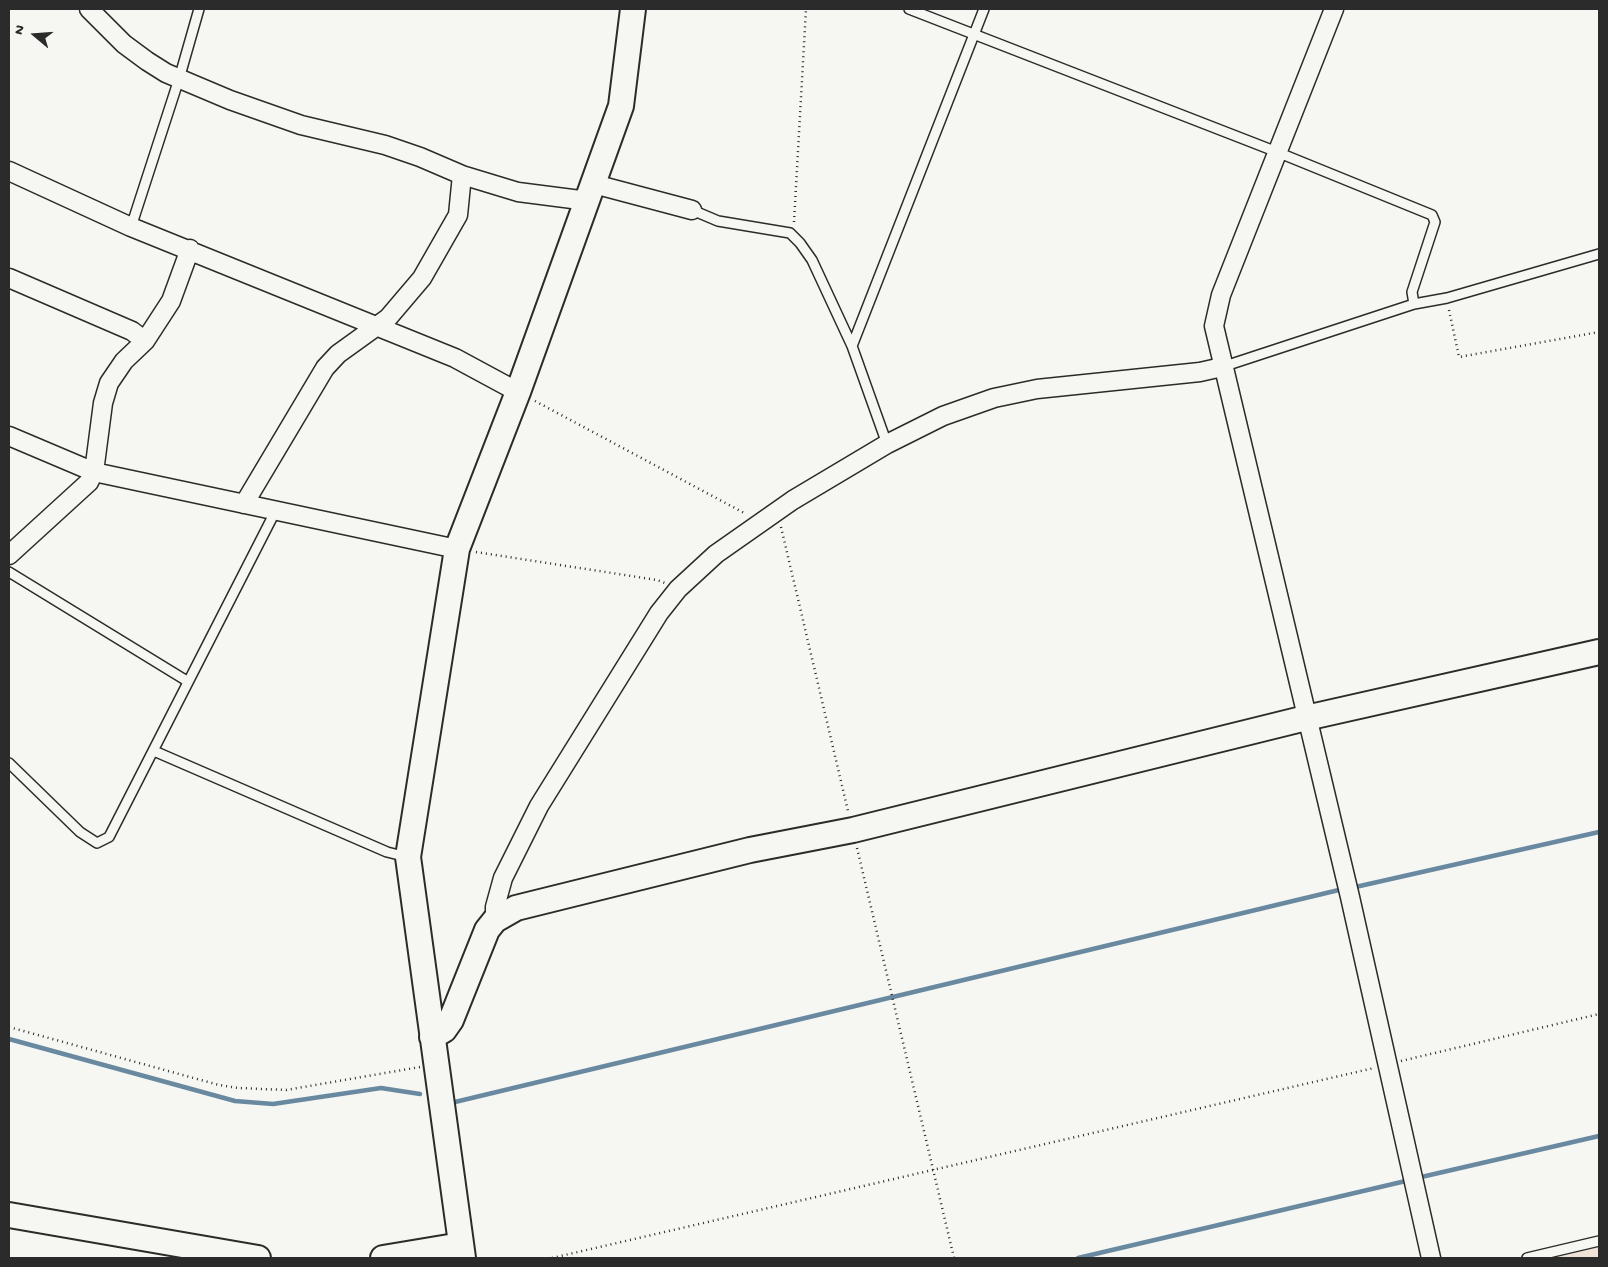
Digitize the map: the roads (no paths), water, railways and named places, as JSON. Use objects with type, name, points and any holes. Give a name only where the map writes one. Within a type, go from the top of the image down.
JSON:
[{"type":"street","points":[[89,9],[124,44],[166,73],[230,100],[292,122],[385,145],[462,175],[518,192],[591,192],[692,210]]},
{"type":"street","points":[[383,1258],[462,1252],[408,857],[457,549],[518,392],[621,106],[633,9]]},
{"type":"street","points":[[1334,9],[1218,304],[1214,326],[1222,367],[1350,897],[1431,1258]]},
{"type":"street","points":[[9,171],[131,227],[190,249],[456,358],[518,392]]},
{"type":"street","points":[[244,504],[325,368],[338,354],[388,318],[422,278],[458,215],[462,175]]},
{"type":"street","points":[[9,555],[89,482],[94,472],[103,403],[108,383],[124,361],[145,341],[171,301],[190,249]]},
{"type":"street","points":[[9,278],[132,331],[145,341]]},
{"type":"street","points":[[495,920],[495,907],[503,878],[539,806],[659,613],[678,589],[716,554],[775,512],[887,444],[944,416],[994,398],[1037,389],[1191,373],[1222,367]]},
{"type":"street","points":[[9,436],[94,472],[275,512],[457,549]]},
{"type":"street","points":[[432,1037],[444,1030],[451,1020],[487,930],[495,920],[516,908],[750,850],[853,830],[1306,718],[1599,652]]},
{"type":"street","points":[[9,1215],[258,1258]]},
{"type":"lane","points":[[131,227],[179,79],[199,9]]},
{"type":"lane","points":[[909,9],[1277,152],[1432,215],[1435,222],[1412,292],[1414,304]]},
{"type":"lane","points":[[852,346],[984,9]]},
{"type":"lane","points":[[692,210],[718,221],[790,233],[793,236],[812,260],[852,346],[887,444]]},
{"type":"lane","points":[[1222,367],[1414,304],[1447,298],[1599,254]]},
{"type":"lane","points":[[9,763],[80,832],[97,843],[109,837],[154,751],[187,680],[275,512]]},
{"type":"lane","points":[[9,572],[187,680]]},
{"type":"lane","points":[[154,751],[387,852],[408,857]]},
{"type":"lane","points":[[1526,1258],[1599,1241]]},
{"type":"waterway","points":[[1351,888],[1599,832]]},
{"type":"waterway","points":[[455,1102],[1343,889]]},
{"type":"waterway","points":[[9,1039],[235,1101],[273,1104],[381,1088],[420,1094]]},
{"type":"waterway","points":[[1417,1178],[1599,1136]]},
{"type":"waterway","points":[[1078,1258],[1410,1180]]}]
